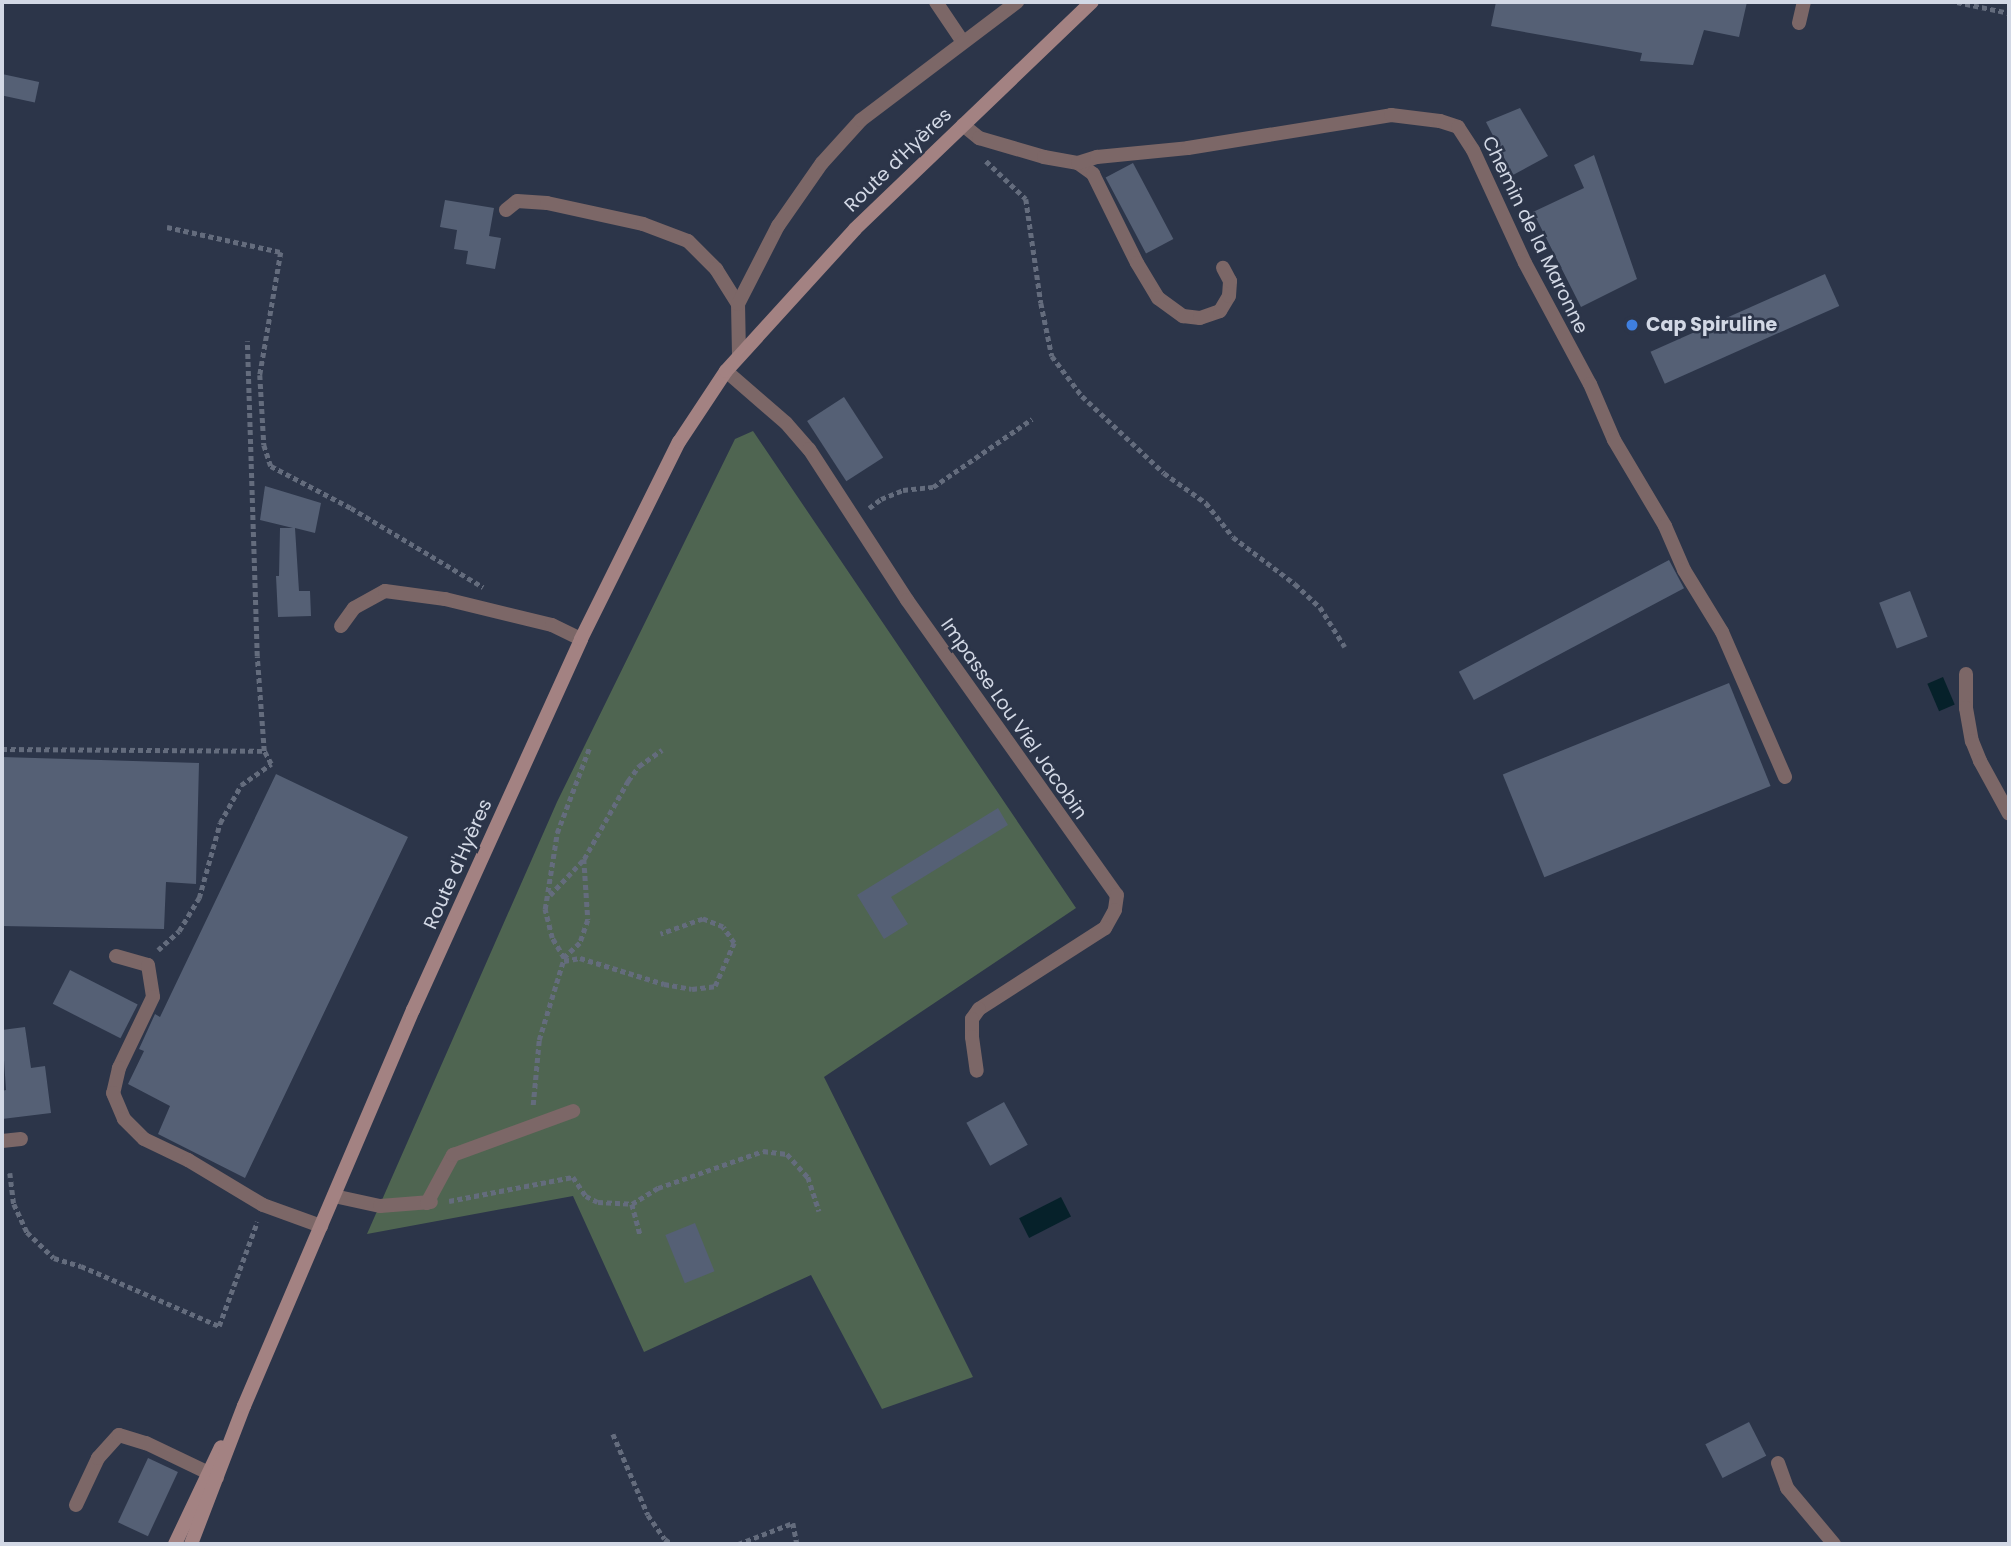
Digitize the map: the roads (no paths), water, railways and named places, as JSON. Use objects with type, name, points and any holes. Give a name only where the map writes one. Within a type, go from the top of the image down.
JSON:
[{"type":"main road","name":"Route d'Hyères","points":[[175,1544],[212,1475],[244,1406],[413,1010],[581,639],[679,442],[739,355],[855,229],[1092,2]]},
{"type":"main road","name":"Route d'Hyères","points":[[191,1544],[212,1475]]},
{"type":"street","points":[[936,2],[963,42]]},
{"type":"street","points":[[739,355],[738,304],[778,226],[822,163],[862,120],[1017,2]]},
{"type":"street","points":[[1798,23],[1804,2]]},
{"type":"street","name":"Chemin de la Maronne","points":[[963,125],[979,138],[1044,158],[1078,163],[1097,157],[1188,148],[1391,115],[1440,121],[1458,127],[1474,150],[1525,263],[1590,384],[1614,440],[1665,526],[1684,570],[1722,632],[1785,777]]},
{"type":"street","points":[[1078,163],[1093,174],[1137,263],[1158,298],[1183,316],[1200,318],[1220,311],[1230,296],[1230,281],[1223,268]]},
{"type":"street","points":[[506,210],[517,201],[547,203],[643,224],[688,241],[716,269],[738,304]]},
{"type":"street","name":"Impasse Lou Viel Jacobin","points":[[726,371],[786,424],[809,449],[906,600],[1117,895],[1115,910],[1105,928],[979,1009],[972,1019],[977,1071]]},
{"type":"street","points":[[341,626],[354,608],[385,591],[445,599],[552,625],[581,639]]},
{"type":"street","points":[[1966,674],[1966,708],[1972,741],[2009,814]]},
{"type":"street","points":[[116,956],[148,965],[153,998],[120,1068],[113,1093],[124,1119],[144,1139],[188,1160],[263,1205],[321,1226]]},
{"type":"street","points":[[334,1196],[380,1206],[429,1203],[453,1155],[573,1111]]},
{"type":"street","points":[[2,1141],[21,1139]]},
{"type":"street","points":[[76,1505],[98,1458],[118,1435],[146,1443],[212,1475]]},
{"type":"street","points":[[1778,1463],[1787,1488],[1834,1544]]},
{"type":"water","points":[[1943,677],[1955,705],[1939,711],[1927,684]]},
{"type":"water","points":[[1061,1197],[1071,1217],[1029,1238],[1019,1218]]},
{"type":"place","name":"Cap Spiruline","points":[[1632,325]]}]
